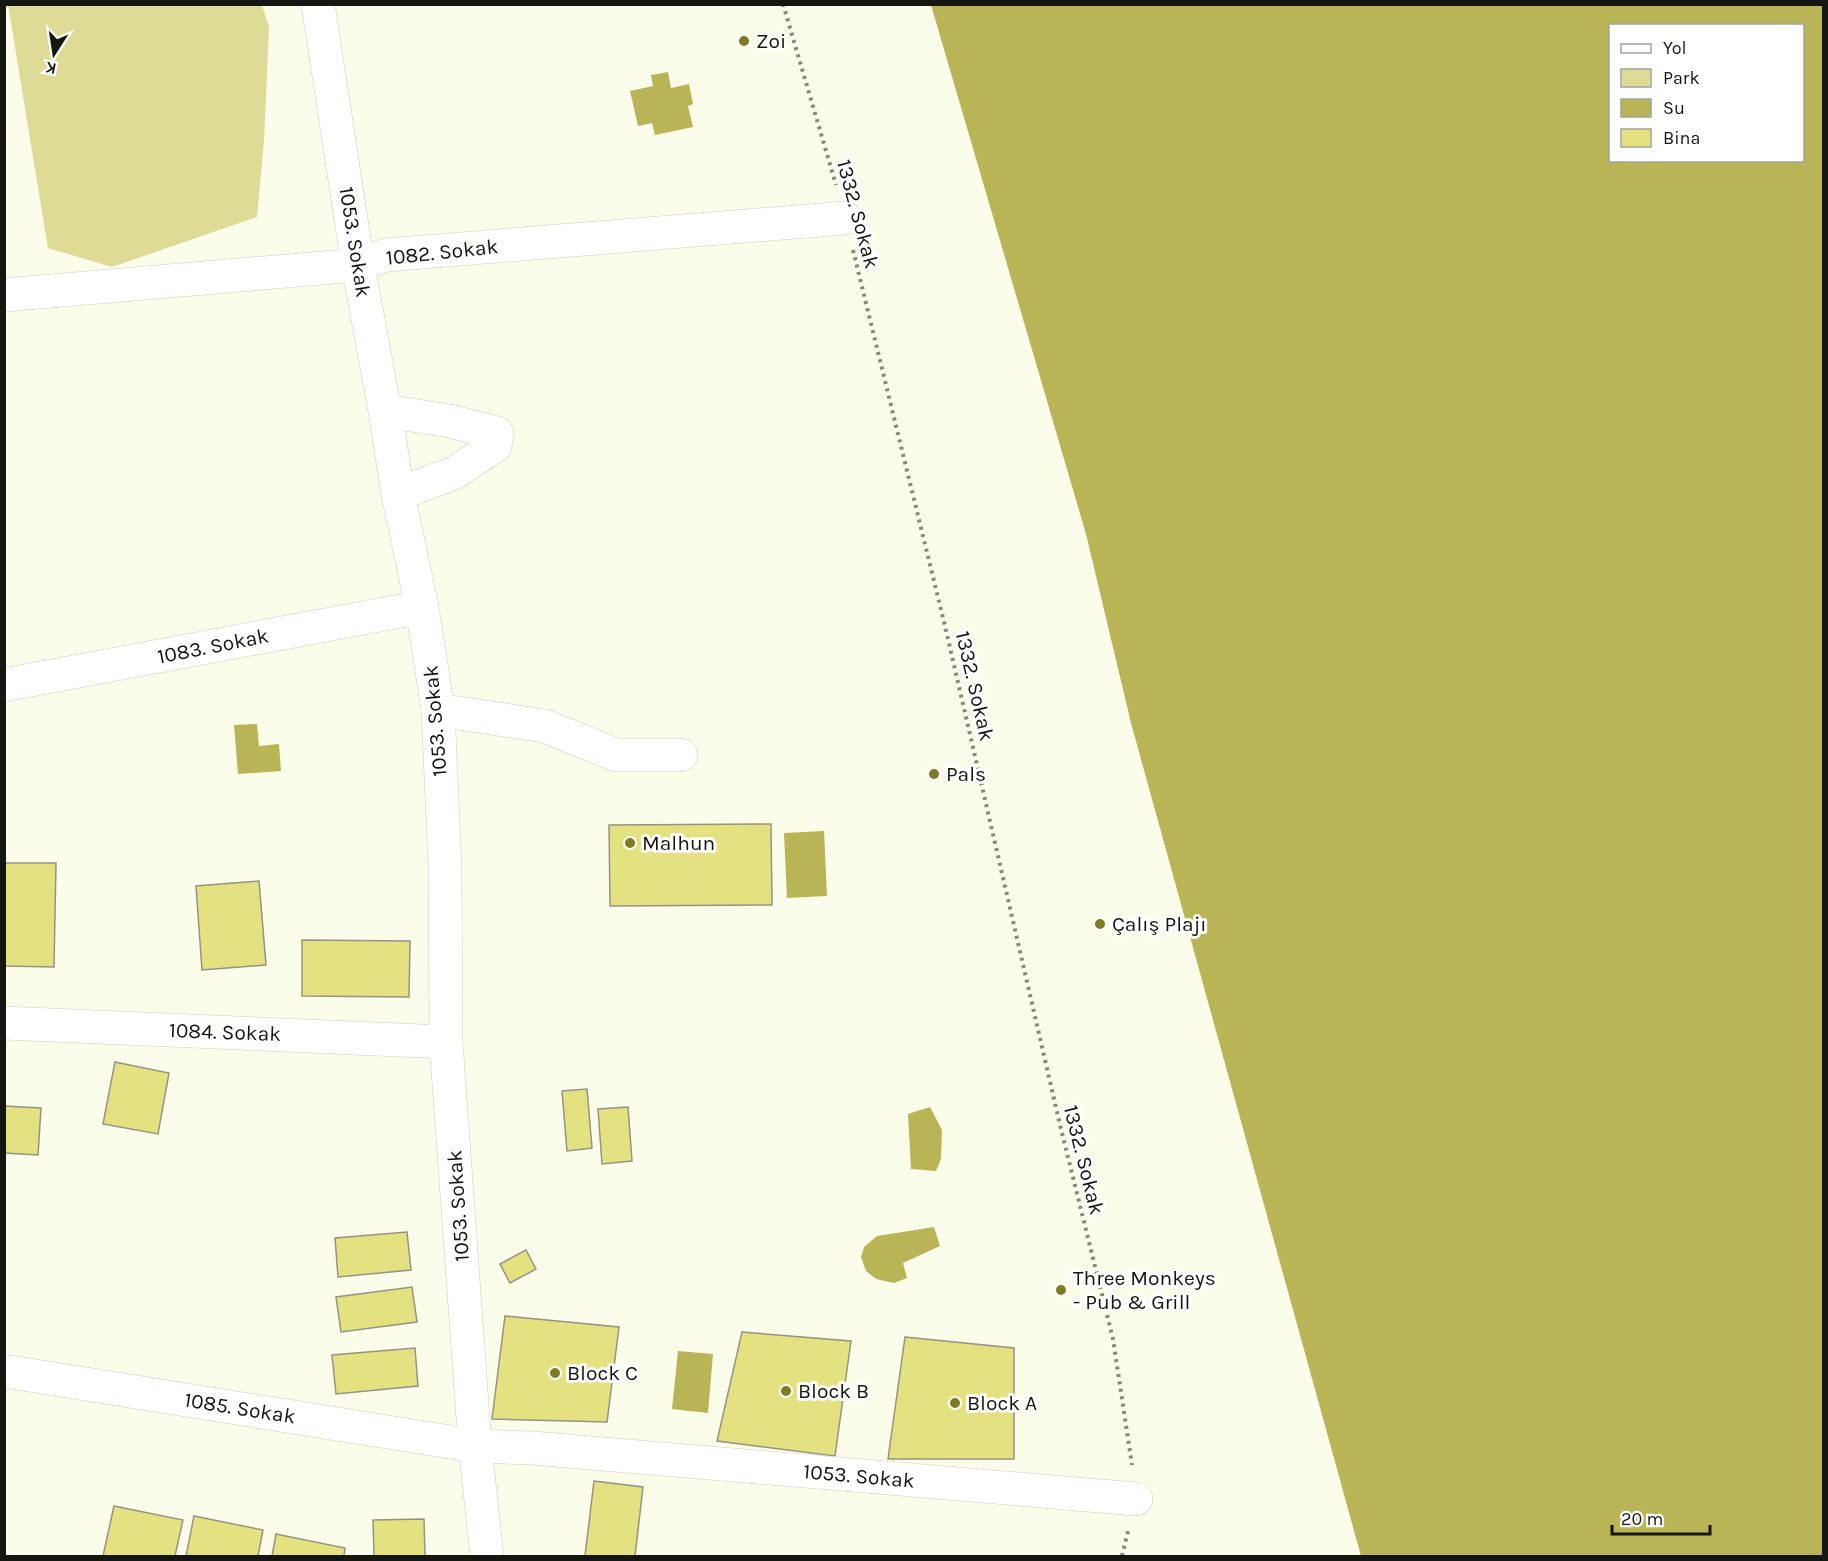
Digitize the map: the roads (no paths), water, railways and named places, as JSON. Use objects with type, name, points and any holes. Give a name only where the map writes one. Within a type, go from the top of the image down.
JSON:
[{"type":"street","name":"1053. Sokak","points":[[318,4],[357,265],[385,411],[398,494],[422,607],[438,710],[446,866],[446,1041],[475,1446],[487,1557]]},
{"type":"street","name":"1082. Sokak","points":[[4,295],[357,265],[386,255],[846,218]]},
{"type":"street","points":[[385,411],[450,421],[497,433],[495,446],[454,473],[398,494]]},
{"type":"street","name":"1083. Sokak","points":[[4,685],[422,607]]},
{"type":"street","points":[[438,710],[545,726],[616,755],[681,755]]},
{"type":"street","name":"1084. Sokak","points":[[4,1023],[446,1041]]},
{"type":"street","name":"1085. Sokak","points":[[4,1371],[475,1446]]},
{"type":"street","name":"1053. Sokak","points":[[475,1446],[544,1449],[1136,1499]]},
{"type":"water","points":[[931,5],[1823,5],[1823,1556],[1361,1556],[1131,723],[1086,534]]},
{"type":"water","points":[[668,72],[671,88],[689,84],[693,104],[688,106],[693,127],[655,135],[652,123],[638,126],[630,91],[653,86],[651,75]]},
{"type":"water","points":[[257,724],[259,746],[279,744],[281,771],[238,774],[234,725]]},
{"type":"water","points":[[824,831],[827,896],[787,898],[784,833]]},
{"type":"water","points":[[930,1107],[942,1130],[941,1159],[936,1171],[911,1169],[908,1114]]},
{"type":"water","points":[[934,1227],[940,1246],[903,1263],[907,1278],[894,1283],[876,1279],[866,1271],[861,1257],[864,1247],[877,1236]]},
{"type":"water","points":[[678,1351],[713,1354],[708,1413],[672,1409]]},
{"type":"place","name":"Zoi","points":[[744,41]]},
{"type":"place","name":"Pals","points":[[934,774]]},
{"type":"place","name":"Malhun","points":[[630,843]]},
{"type":"place","name":"Çalış Plajı","points":[[1100,924]]},
{"type":"place","name":"Three Monkeys - Pub & Grill","points":[[1061,1290]]},
{"type":"place","name":"Block C","points":[[555,1373]]},
{"type":"place","name":"Block B","points":[[786,1391]]},
{"type":"place","name":"Block A","points":[[955,1403]]}]
